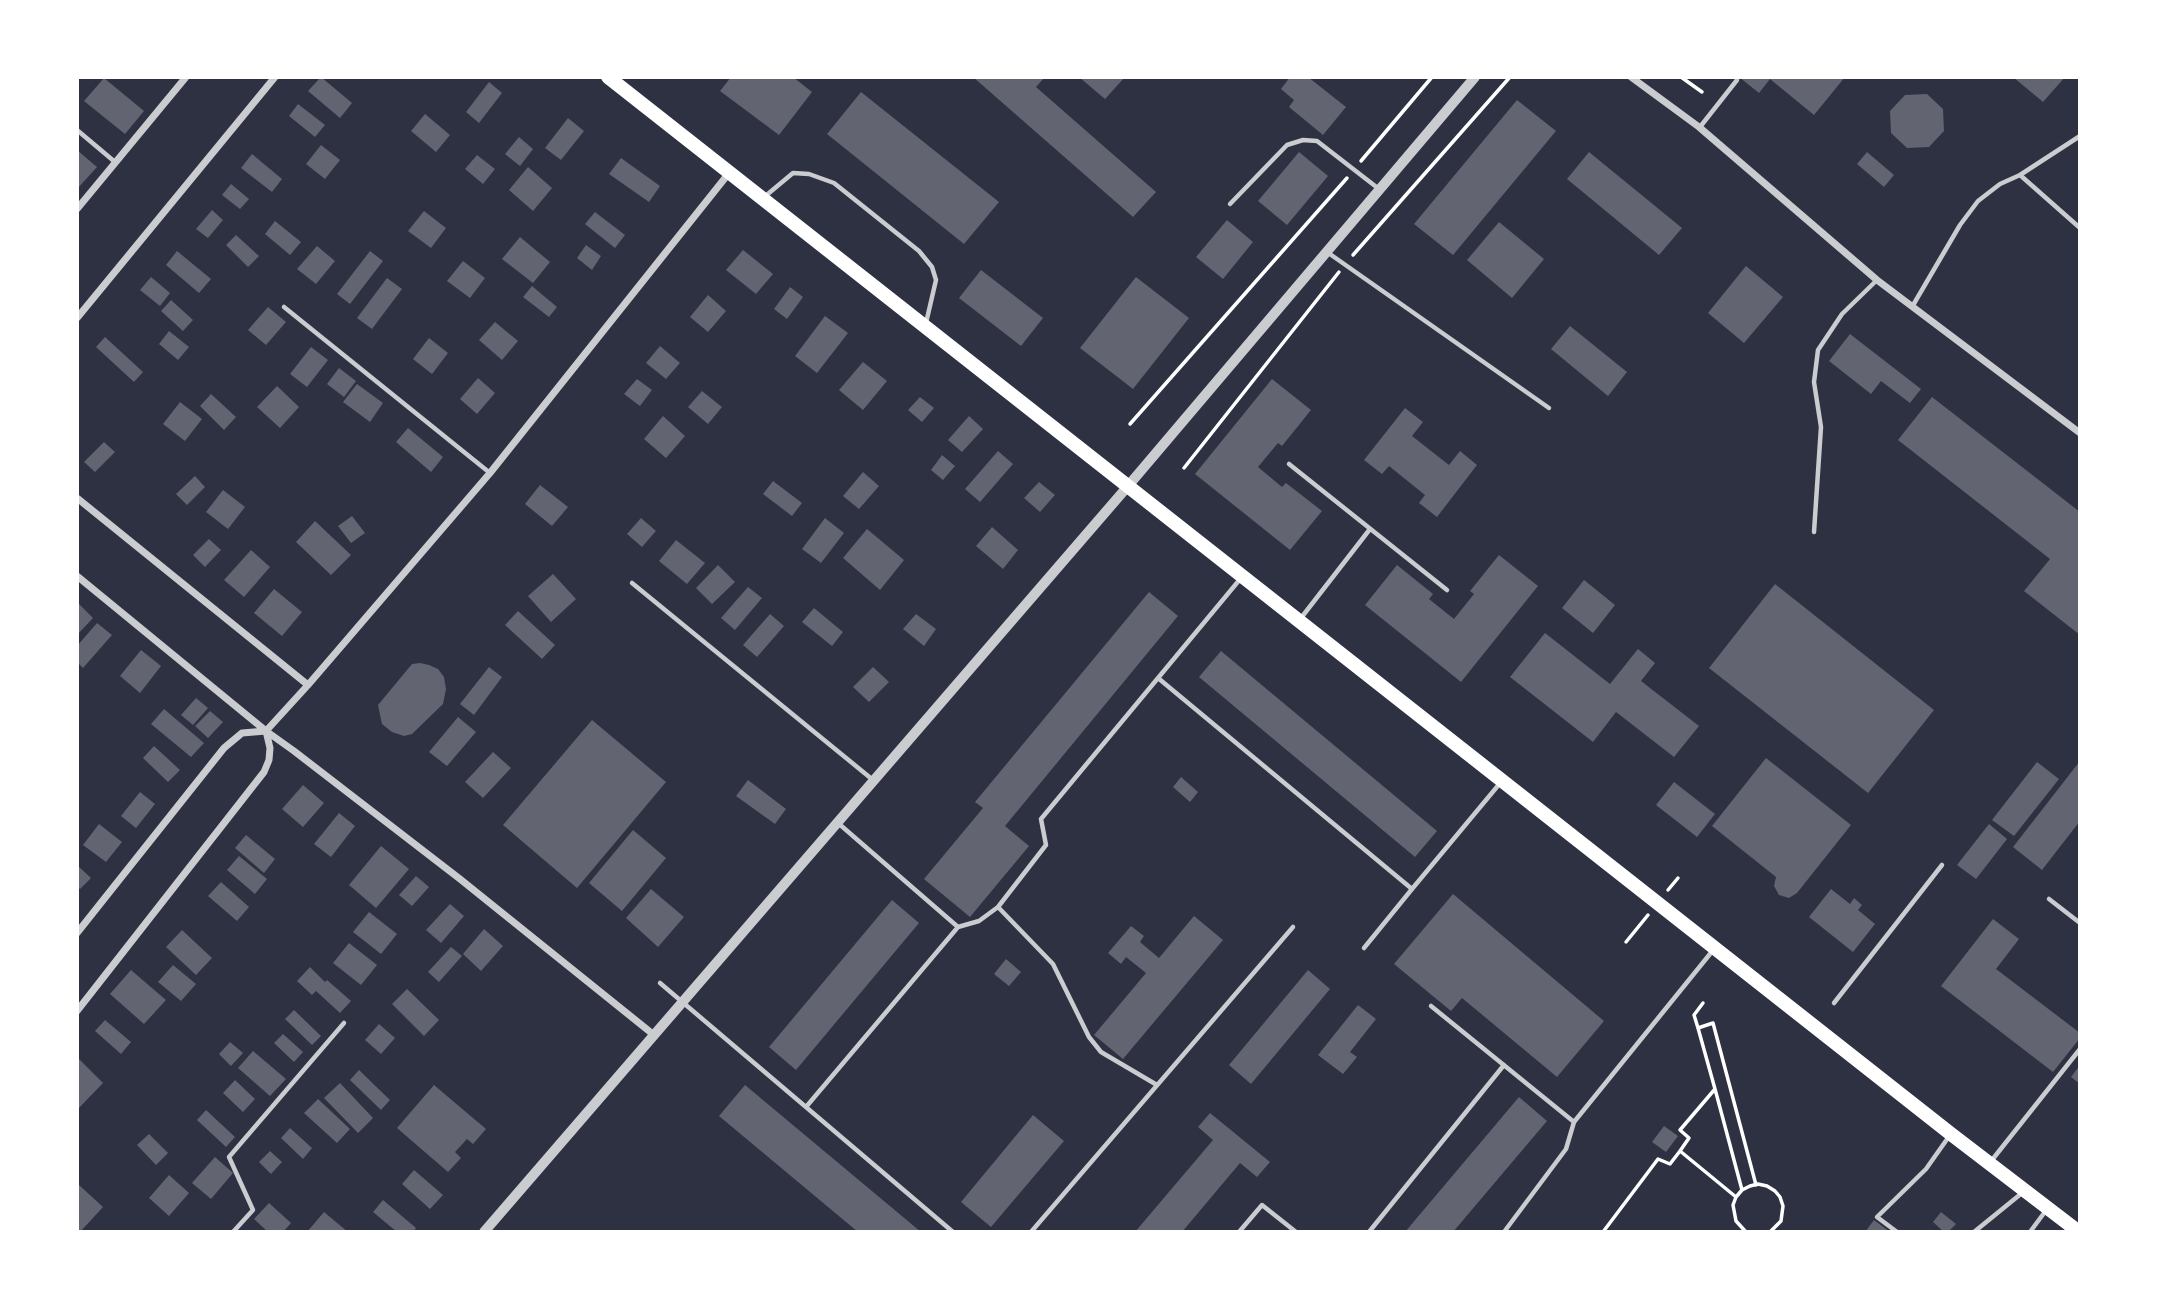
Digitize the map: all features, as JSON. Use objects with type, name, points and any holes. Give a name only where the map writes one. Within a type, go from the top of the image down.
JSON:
[{"type":"main road","points":[[608,77],[1128,485],[1298,622],[2079,1232]]},
{"type":"street","points":[[77,209],[186,77]]},
{"type":"street","points":[[77,318],[275,77]]},
{"type":"street","points":[[484,1232],[1128,485],[1475,77]]},
{"type":"street","points":[[1631,77],[1699,127],[1877,280],[2080,433]]},
{"type":"street","points":[[77,933],[224,748],[242,733],[266,731],[491,473],[730,173]]},
{"type":"street","points":[[77,498],[307,685]]},
{"type":"street","points":[[77,576],[266,731],[460,879],[654,1035]]},
{"type":"street","points":[[77,1011],[264,772],[270,760],[266,731]]},
{"type":"lane","points":[[1699,127],[1737,80]]},
{"type":"lane","points":[[77,130],[116,162]]},
{"type":"lane","points":[[1912,307],[1960,225],[1978,201],[2000,184],[2020,175],[2080,136]]},
{"type":"lane","points":[[1230,204],[1287,145],[1303,140],[1317,141],[1380,189]]},
{"type":"lane","points":[[763,198],[793,173],[808,174],[834,183],[919,251],[932,267],[936,280],[925,327]]},
{"type":"lane","points":[[2020,175],[2080,228]]},
{"type":"lane","points":[[1326,252],[1549,408]]},
{"type":"lane","points":[[1814,532],[1821,427],[1814,382],[1818,350],[1842,314],[1877,280]]},
{"type":"lane","points":[[284,307],[491,473]]},
{"type":"lane","points":[[1289,464],[1447,590]]},
{"type":"lane","points":[[1298,622],[1370,529]]},
{"type":"lane","points":[[806,1107],[958,927],[979,921],[998,907],[1046,845],[1041,819],[1241,577]]},
{"type":"lane","points":[[632,583],[874,780]]},
{"type":"lane","points":[[1158,678],[1412,889]]},
{"type":"lane","points":[[1364,948],[1502,781]]},
{"type":"lane","points":[[838,822],[958,927]]},
{"type":"lane","points":[[1834,1003],[1942,865]]},
{"type":"lane","points":[[2049,899],[2080,923]]},
{"type":"lane","points":[[998,907],[1053,964],[1089,1037],[1101,1052],[1157,1085]]},
{"type":"lane","points":[[1031,1232],[1293,927]]},
{"type":"lane","points":[[1504,1232],[1566,1149],[1574,1122],[1715,948]]},
{"type":"lane","points":[[660,983],[953,1232]]},
{"type":"lane","points":[[1431,1006],[1574,1122]]},
{"type":"lane","points":[[233,1232],[253,1210],[229,1157],[344,1023]]},
{"type":"lane","points":[[1989,1163],[2080,1049]]},
{"type":"lane","points":[[1369,1232],[1504,1065]]},
{"type":"lane","points":[[1897,1232],[1877,1217],[1926,1169],[1951,1134]]},
{"type":"lane","points":[[1974,1232],[2025,1191]]},
{"type":"lane","points":[[1239,1232],[1262,1205],[1296,1232]]},
{"type":"lane","points":[[2030,1232],[2048,1208]]},
{"type":"path","points":[[1130,424],[1432,77]]},
{"type":"path","points":[[1681,77],[1702,92]]},
{"type":"path","points":[[1703,1003],[1694,1015],[1742,1190]]},
{"type":"path","points":[[1698,1028],[1713,1023],[1756,1185]]},
{"type":"path","points":[[1603,1232],[1658,1159],[1670,1164],[1689,1138],[1680,1130],[1715,1089]]},
{"type":"path","points":[[1680,1151],[1736,1197]]},
{"type":"path","points":[[1746,1232],[1739,1230],[1733,1214],[1733,1205],[1742,1190],[1756,1185],[1767,1186],[1775,1191],[1783,1206],[1781,1221],[1770,1232]]},
{"type":"building","points":[[321,77],[352,103],[340,118],[308,91]]},
{"type":"building","points":[[731,77],[793,77],[812,92],[779,135],[720,91]]},
{"type":"building","points":[[973,77],[1045,77],[1036,87],[1156,192],[1133,217]]},
{"type":"building","points":[[1079,77],[1125,77],[1105,99]]},
{"type":"building","points":[[1290,77],[1308,77],[1346,107],[1323,135],[1289,107],[1294,100],[1281,89]]},
{"type":"building","points":[[1739,77],[1845,77],[1814,115],[1770,79],[1759,93]]},
{"type":"building","points":[[2013,77],[2065,77],[2043,102]]},
{"type":"building","points":[[104,78],[144,111],[125,134],[84,101]]},
{"type":"building","points":[[489,82],[502,93],[479,123],[466,112]]},
{"type":"building","points":[[861,92],[999,202],[964,244],[827,134]]},
{"type":"building","points":[[1927,94],[1943,109],[1944,131],[1929,147],[1907,148],[1891,133],[1890,111],[1905,95]]},
{"type":"building","points":[[1517,100],[1556,131],[1453,255],[1414,224]]},
{"type":"building","points":[[298,104],[325,125],[315,137],[289,116]]},
{"type":"building","points":[[425,114],[450,135],[436,152],[411,131]]},
{"type":"building","points":[[568,118],[584,131],[561,160],[545,148]]},
{"type":"building","points":[[519,137],[533,149],[520,166],[505,154]]},
{"type":"building","points":[[321,145],[340,160],[325,179],[306,164]]},
{"type":"building","points":[[77,150],[97,167],[78,188],[77,187]]},
{"type":"building","points":[[1299,152],[1328,176],[1287,225],[1258,201]]},
{"type":"building","points":[[1589,152],[1682,228],[1659,255],[1567,179]]},
{"type":"building","points":[[1867,152],[1894,175],[1884,187],[1857,164]]},
{"type":"building","points":[[252,154],[282,179],[272,192],[241,168]]},
{"type":"building","points":[[477,155],[495,169],[483,184],[465,169]]},
{"type":"building","points":[[621,158],[660,186],[649,202],[609,174]]},
{"type":"building","points":[[528,167],[552,188],[533,211],[509,190]]},
{"type":"building","points":[[231,184],[249,199],[240,209],[222,195]]},
{"type":"building","points":[[212,210],[223,220],[208,238],[196,229]]},
{"type":"building","points":[[424,211],[446,228],[431,248],[408,231]]},
{"type":"building","points":[[595,212],[625,235],[615,248],[585,224]]},
{"type":"building","points":[[1227,220],[1253,242],[1223,279],[1196,257]]},
{"type":"building","points":[[275,221],[301,242],[290,255],[265,234]]},
{"type":"building","points":[[1499,222],[1544,259],[1512,298],[1467,260]]},
{"type":"building","points":[[236,235],[259,256],[248,267],[226,245]]},
{"type":"building","points":[[520,237],[550,262],[533,283],[502,259]]},
{"type":"building","points":[[586,245],[601,256],[592,270],[577,258]]},
{"type":"building","points":[[317,246],[335,261],[316,284],[297,269]]},
{"type":"building","points":[[743,250],[773,274],[756,294],[726,270]]},
{"type":"building","points":[[177,251],[211,279],[199,293],[166,265]]},
{"type":"building","points":[[370,251],[383,261],[350,304],[337,294]]},
{"type":"building","points":[[463,261],[485,278],[470,298],[447,281]]},
{"type":"building","points":[[1746,266],[1783,297],[1744,343],[1708,313]]},
{"type":"building","points":[[981,270],[1043,318],[1021,346],[959,298]]},
{"type":"building","points":[[151,277],[170,293],[160,306],[140,290]]},
{"type":"building","points":[[1136,277],[1189,318],[1133,389],[1080,348]]},
{"type":"building","points":[[387,278],[402,289],[372,329],[357,318]]},
{"type":"building","points":[[532,286],[557,307],[549,317],[523,297]]},
{"type":"building","points":[[790,287],[803,297],[787,319],[774,309]]},
{"type":"building","points":[[708,295],[726,311],[708,332],[690,317]]},
{"type":"building","points":[[171,300],[193,320],[183,331],[161,311]]},
{"type":"building","points":[[268,307],[286,322],[266,345],[248,330]]},
{"type":"building","points":[[825,316],[848,333],[817,373],[795,356]]},
{"type":"building","points":[[495,322],[518,341],[502,360],[479,340]]},
{"type":"building","points":[[1570,326],[1627,372],[1608,396],[1551,349]]},
{"type":"building","points":[[169,331],[189,347],[178,360],[159,344]]},
{"type":"building","points":[[1850,334],[1921,389],[1910,403],[1881,381],[1871,394],[1829,361]]},
{"type":"building","points":[[105,337],[143,372],[134,382],[96,347]]},
{"type":"building","points":[[429,338],[448,353],[432,374],[413,359]]},
{"type":"building","points":[[660,346],[680,363],[666,379],[646,363]]},
{"type":"building","points":[[311,347],[328,360],[307,387],[290,374]]},
{"type":"building","points":[[863,362],[887,381],[863,410],[839,390]]},
{"type":"building","points":[[339,368],[356,381],[344,397],[327,384]]},
{"type":"building","points":[[478,378],[495,393],[477,414],[460,399]]},
{"type":"building","points":[[637,379],[652,390],[640,406],[624,394]]},
{"type":"building","points":[[1272,379],[1311,410],[1282,446],[1278,443],[1258,467],[1282,487],[1286,483],[1322,511],[1290,550],[1195,474]]},
{"type":"building","points":[[357,384],[383,403],[370,422],[343,402]]},
{"type":"building","points":[[277,386],[299,407],[280,428],[257,407]]},
{"type":"building","points":[[702,391],[722,407],[708,424],[688,407]]},
{"type":"building","points":[[211,394],[236,417],[224,430],[200,406]]},
{"type":"building","points":[[920,397],[934,408],[922,422],[908,410]]},
{"type":"building","points":[[1932,397],[2080,512],[2080,635],[2024,591],[2050,559],[1898,440]]},
{"type":"building","points":[[180,402],[202,419],[185,441],[163,424]]},
{"type":"building","points":[[1405,408],[1423,422],[1412,436],[1449,465],[1460,451],[1477,465],[1437,517],[1419,503],[1425,495],[1389,466],[1382,474],[1364,460]]},
{"type":"building","points":[[663,416],[685,436],[666,458],[644,439]]},
{"type":"building","points":[[969,416],[983,429],[962,452],[948,440]]},
{"type":"building","points":[[408,428],[443,457],[431,472],[396,442]]},
{"type":"building","points":[[104,442],[115,452],[95,472],[84,462]]},
{"type":"building","points":[[998,451],[1013,464],[980,502],[965,489]]},
{"type":"building","points":[[942,455],[955,466],[943,480],[931,470]]},
{"type":"building","points":[[863,472],[879,486],[859,509],[843,496]]},
{"type":"building","points":[[195,476],[205,487],[187,505],[176,494]]},
{"type":"building","points":[[773,481],[802,503],[792,516],[763,494]]},
{"type":"building","points":[[1039,482],[1055,495],[1040,512],[1024,498]]},
{"type":"building","points":[[540,485],[568,507],[552,526],[525,504]]},
{"type":"building","points":[[223,490],[245,507],[228,529],[206,512]]},
{"type":"building","points":[[352,516],[365,533],[351,543],[338,526]]},
{"type":"building","points":[[641,518],[656,531],[642,547],[627,534]]},
{"type":"building","points":[[825,518],[844,533],[821,563],[802,549]]},
{"type":"building","points":[[315,521],[351,555],[331,575],[296,542]]},
{"type":"building","points":[[992,527],[1018,550],[1003,569],[976,546]]},
{"type":"building","points":[[867,529],[904,560],[880,590],[843,558]]},
{"type":"building","points":[[209,539],[221,550],[205,567],[193,555]]},
{"type":"building","points":[[676,540],[705,563],[687,584],[659,561]]},
{"type":"building","points":[[251,550],[270,567],[244,597],[224,580]]},
{"type":"building","points":[[1499,555],[1538,586],[1461,682],[1365,605],[1397,565],[1433,594],[1429,599],[1454,619],[1474,594],[1470,591]]},
{"type":"building","points":[[718,565],[735,582],[712,604],[696,588]]},
{"type":"building","points":[[553,574],[576,599],[551,622],[528,596]]},
{"type":"building","points":[[1584,580],[1615,605],[1593,633],[1562,608]]},
{"type":"building","points":[[1775,584],[1934,710],[1868,793],[1709,668]]},
{"type":"building","points":[[748,587],[762,598],[735,630],[721,618]]},
{"type":"building","points":[[274,589],[302,612],[282,636],[254,613]]},
{"type":"building","points":[[1149,592],[1178,616],[1005,826],[1029,846],[970,917],[924,879],[983,808],[975,802]]},
{"type":"building","points":[[77,602],[93,618],[77,635]]},
{"type":"building","points":[[814,608],[843,632],[832,646],[802,622]]},
{"type":"building","points":[[518,611],[555,645],[542,659],[505,625]]},
{"type":"building","points":[[770,614],[784,626],[757,657],[743,645]]},
{"type":"building","points":[[916,614],[936,629],[924,646],[903,629]]},
{"type":"building","points":[[97,623],[112,635],[83,668],[77,662],[77,646]]},
{"type":"building","points":[[1545,633],[1610,684],[1638,649],[1655,663],[1641,681],[1699,726],[1674,757],[1616,712],[1593,742],[1510,677]]},
{"type":"building","points":[[141,650],[161,666],[140,693],[120,676]]},
{"type":"building","points":[[1221,651],[1437,831],[1415,857],[1199,677]]},
{"type":"building","points":[[420,663],[438,669],[444,677],[446,689],[443,704],[412,734],[404,736],[392,732],[382,724],[378,705],[412,664]]},
{"type":"building","points":[[489,667],[502,677],[474,715],[460,704]]},
{"type":"building","points":[[873,667],[889,682],[869,702],[853,687]]},
{"type":"building","points":[[196,698],[208,708],[193,725],[181,715]]},
{"type":"building","points":[[164,709],[204,743],[191,757],[151,724]]},
{"type":"building","points":[[210,711],[223,722],[208,738],[195,726]]},
{"type":"building","points":[[458,717],[476,732],[447,766],[429,752]]},
{"type":"building","points":[[592,720],[666,782],[577,888],[503,825]]},
{"type":"building","points":[[154,746],[180,770],[168,782],[143,758]]},
{"type":"building","points":[[493,752],[511,768],[483,798],[465,782]]},
{"type":"building","points":[[1766,758],[1851,825],[1797,893],[1789,898],[1779,895],[1774,886],[1776,877],[1712,826]]},
{"type":"building","points":[[2080,761],[2080,821],[2042,870],[2013,847]]},
{"type":"building","points":[[2037,762],[2059,779],[2014,836],[1992,820]]},
{"type":"building","points":[[1181,777],[1198,792],[1190,802],[1173,787]]},
{"type":"building","points":[[748,780],[786,809],[775,824],[736,796]]},
{"type":"building","points":[[1674,782],[1715,814],[1697,837],[1656,805]]},
{"type":"building","points":[[303,785],[324,803],[303,827],[282,809]]},
{"type":"building","points":[[140,792],[155,804],[136,828],[121,816]]},
{"type":"building","points":[[339,813],[355,826],[331,857],[314,844]]},
{"type":"building","points":[[99,824],[122,842],[106,862],[83,845]]},
{"type":"building","points":[[1989,824],[2007,839],[1976,879],[1957,865]]},
{"type":"building","points":[[633,830],[666,858],[622,911],[589,883]]},
{"type":"building","points":[[246,835],[275,859],[264,873],[235,848]]},
{"type":"building","points":[[381,846],[409,869],[376,908],[349,885]]},
{"type":"building","points":[[239,856],[267,879],[255,894],[227,870]]},
{"type":"building","points":[[77,865],[91,878],[80,889],[77,887]]},
{"type":"building","points":[[416,876],[429,887],[412,906],[399,895]]},
{"type":"building","points":[[221,882],[249,907],[237,921],[208,896]]},
{"type":"building","points":[[651,889],[684,917],[658,947],[626,918]]},
{"type":"building","points":[[1831,889],[1850,904],[1854,898],[1862,905],[1858,910],[1875,924],[1853,952],[1809,917]]},
{"type":"building","points":[[1453,894],[1604,1021],[1557,1077],[1462,998],[1451,1011],[1394,964]]},
{"type":"building","points":[[892,900],[919,923],[796,1070],[769,1047]]},
{"type":"building","points":[[450,904],[464,916],[441,943],[426,930]]},
{"type":"building","points":[[369,912],[397,934],[381,954],[353,932]]},
{"type":"building","points":[[1194,916],[1223,940],[1123,1059],[1094,1035],[1146,973],[1126,957],[1121,964],[1108,953],[1131,926],[1144,936],[1140,942],[1159,958]]},
{"type":"building","points":[[1993,919],[2019,939],[1996,969],[2080,1033],[2080,1038],[2053,1072],[1941,986]]},
{"type":"building","points":[[484,929],[503,946],[481,971],[463,954]]},
{"type":"building","points":[[182,930],[212,958],[196,975],[166,947]]},
{"type":"building","points":[[349,943],[377,965],[361,985],[333,963]]},
{"type":"building","points":[[451,947],[462,956],[439,982],[428,972]]},
{"type":"building","points":[[1006,959],[1021,972],[1009,986],[994,974]]},
{"type":"building","points":[[173,965],[196,984],[181,1001],[158,982]]},
{"type":"building","points":[[310,967],[351,1001],[340,1013],[316,991],[312,995],[297,981]]},
{"type":"building","points":[[131,970],[166,1000],[144,1024],[110,994]]},
{"type":"building","points":[[1308,970],[1330,989],[1251,1084],[1229,1065]]},
{"type":"building","points":[[407,989],[439,1020],[424,1036],[392,1004]]},
{"type":"building","points":[[1358,1005],[1376,1019],[1350,1052],[1357,1057],[1343,1074],[1318,1055]]},
{"type":"building","points":[[294,1010],[321,1036],[312,1045],[285,1019]]},
{"type":"building","points":[[105,1020],[131,1042],[121,1054],[95,1031]]},
{"type":"building","points":[[379,1024],[395,1038],[381,1054],[365,1040]]},
{"type":"building","points":[[283,1034],[303,1052],[294,1062],[274,1043]]},
{"type":"building","points":[[230,1042],[243,1053],[231,1066],[219,1054]]},
{"type":"building","points":[[253,1051],[286,1079],[270,1096],[238,1068]]},
{"type":"building","points":[[77,1057],[103,1083],[77,1110]]},
{"type":"building","points":[[2080,1065],[2080,1084],[2071,1077]]},
{"type":"building","points":[[359,1070],[390,1100],[381,1110],[350,1080]]},
{"type":"building","points":[[235,1080],[255,1099],[243,1112],[223,1093]]},
{"type":"building","points":[[340,1083],[373,1118],[358,1133],[324,1098]]},
{"type":"building","points":[[434,1085],[486,1129],[473,1144],[467,1139],[455,1152],[461,1158],[448,1172],[397,1128]]},
{"type":"building","points":[[745,1085],[921,1232],[858,1232],[719,1116]]},
{"type":"building","points":[[1519,1097],[1547,1121],[1453,1232],[1405,1232]]},
{"type":"building","points":[[318,1099],[350,1129],[337,1143],[304,1113]]},
{"type":"building","points":[[206,1110],[235,1137],[226,1147],[197,1120]]},
{"type":"building","points":[[1210,1113],[1270,1162],[1257,1177],[1240,1163],[1182,1232],[1135,1232],[1213,1140],[1198,1127]]},
{"type":"building","points":[[1033,1115],[1064,1141],[991,1227],[961,1202]]},
{"type":"building","points":[[1664,1126],[1678,1136],[1666,1152],[1652,1142]]},
{"type":"building","points":[[290,1128],[312,1148],[303,1159],[281,1138]]},
{"type":"building","points":[[149,1134],[168,1153],[156,1165],[137,1145]]},
{"type":"building","points":[[270,1151],[282,1162],[271,1174],[259,1162]]},
{"type":"building","points":[[215,1157],[233,1173],[211,1199],[192,1183]]},
{"type":"building","points":[[414,1170],[443,1195],[430,1209],[402,1184]]},
{"type":"building","points":[[169,1175],[189,1193],[169,1216],[149,1198]]},
{"type":"building","points":[[79,1185],[103,1207],[80,1232],[77,1229]]},
{"type":"building","points":[[383,1200],[416,1228],[413,1232],[397,1232],[373,1212]]},
{"type":"building","points":[[269,1203],[291,1223],[283,1232],[268,1232],[254,1219]]},
{"type":"building","points":[[324,1212],[348,1232],[307,1232]]},
{"type":"building","points":[[1941,1212],[1956,1224],[1948,1232],[1944,1232],[1933,1222]]},
{"type":"building","points":[[1874,1220],[1890,1232],[1865,1232]]}]
